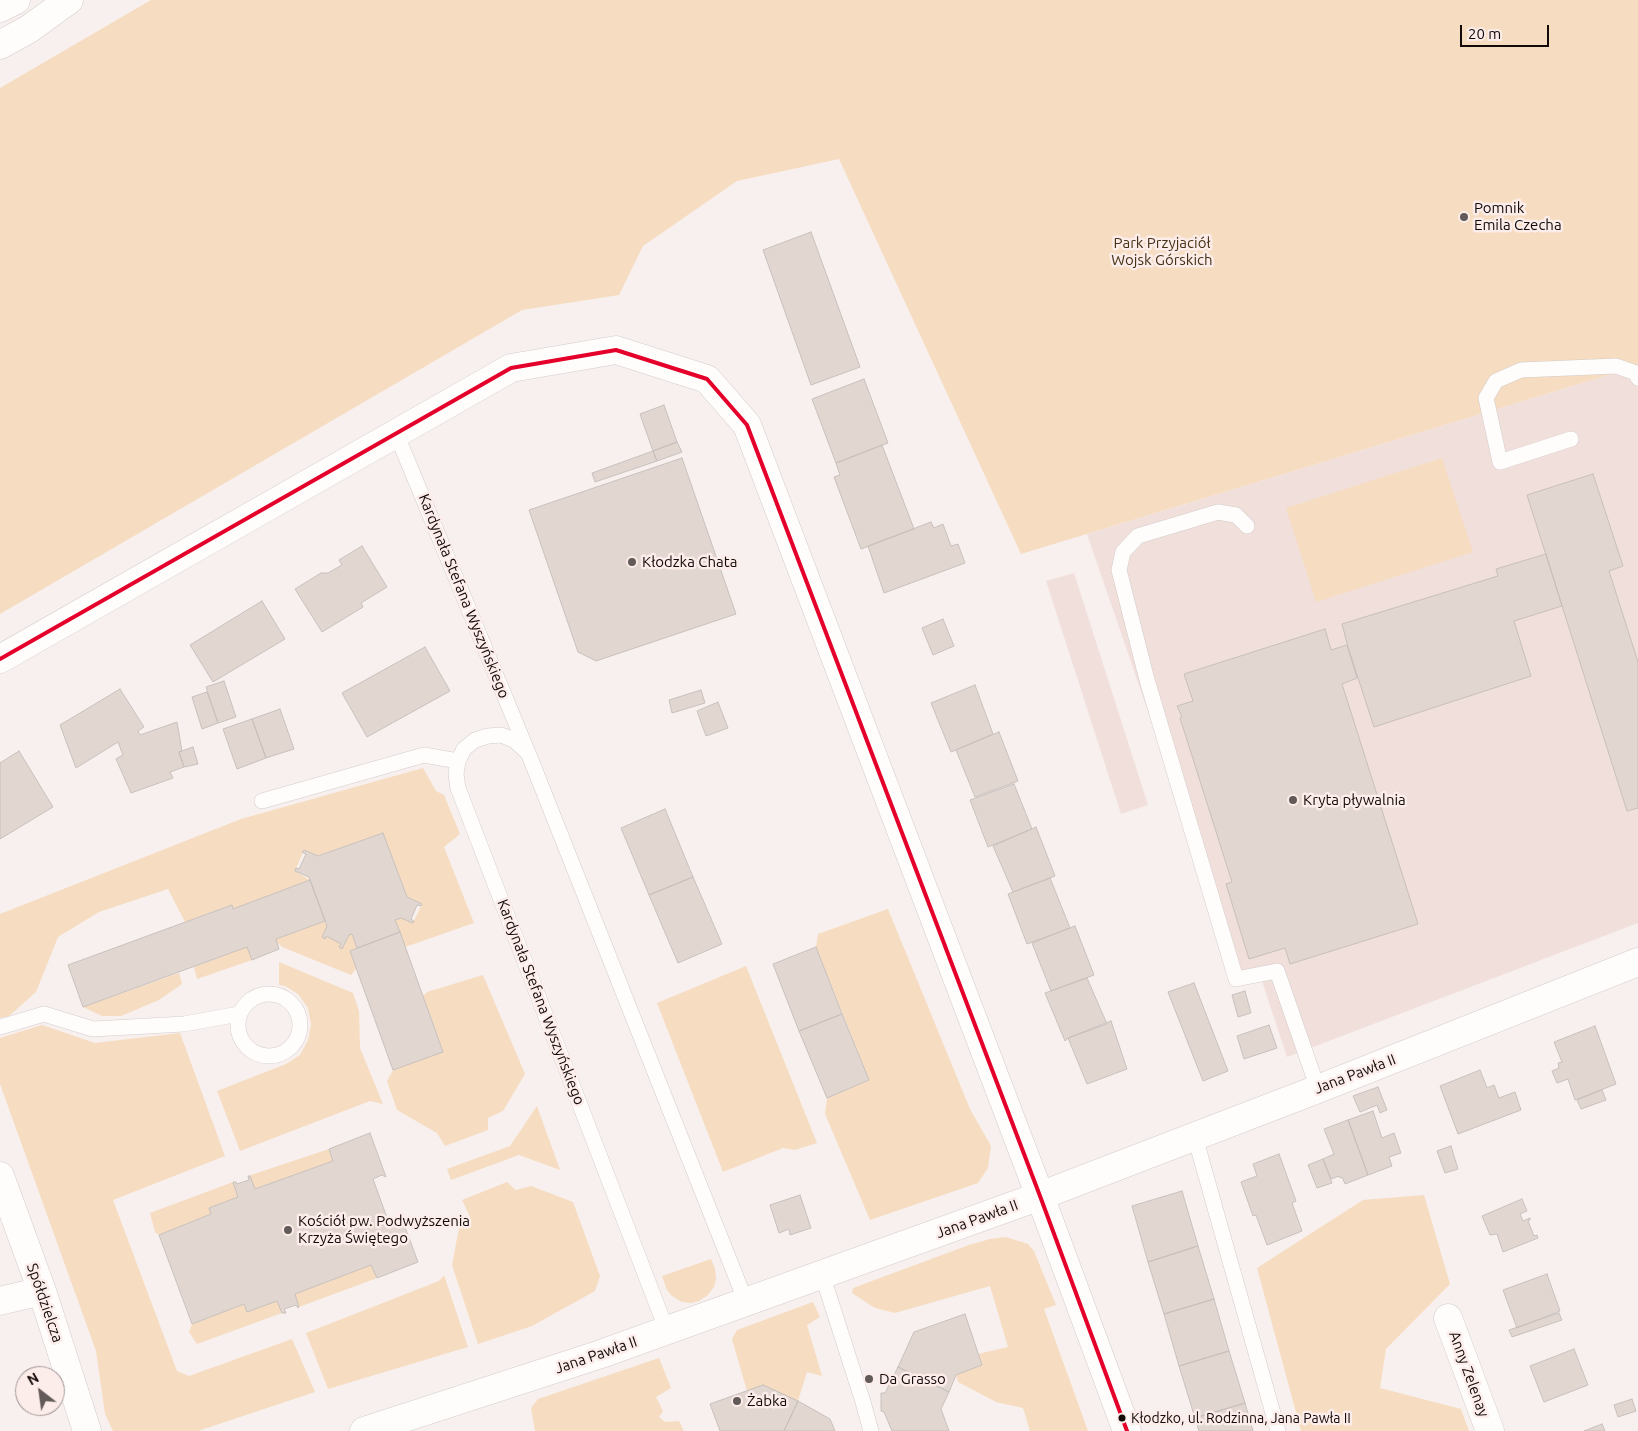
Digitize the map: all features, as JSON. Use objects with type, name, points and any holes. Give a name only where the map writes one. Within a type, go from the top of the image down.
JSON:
[{"type":"street","points":[[0,8],[16,0]]},
{"type":"street","points":[[0,45],[29,29],[69,0]]},
{"type":"street","points":[[0,659],[511,368],[616,350],[706,379],[747,425],[1040,1196],[1127,1431]]},
{"type":"street","name":"Jana Pawła II","points":[[364,1431],[601,1354],[1040,1196],[1318,1089],[1638,962]]},
{"type":"street","name":"Spółdzielcza","points":[[0,1176],[42,1292],[87,1431]]},
{"type":"street","points":[[0,1300],[42,1292]]},
{"type":"street","name":"Anny Zelenay","points":[[1448,1318],[1490,1431]]},
{"type":"lane","points":[[1571,439],[1500,462],[1486,398],[1496,382],[1521,370],[1616,366],[1636,373],[1638,378]]},
{"type":"lane","name":"Kardynała Stefana Wyszyńskiego","points":[[396,433],[532,760],[746,1302]]},
{"type":"lane","points":[[1248,526],[1236,515],[1218,512],[1138,536],[1123,552],[1119,570],[1147,680],[1236,979],[1277,972],[1318,1089]]},
{"type":"lane","name":"Kardynała Stefana Wyszyńskiego","points":[[532,760],[524,748],[514,740],[501,735],[475,740],[464,749],[458,761],[456,774],[458,788],[666,1331]]},
{"type":"lane","points":[[262,801],[424,755],[458,761]]},
{"type":"lane","points":[[0,1027],[44,1014],[93,1028],[184,1024],[240,1014],[246,1004],[256,997],[268,994],[280,996],[290,1003],[297,1013],[300,1025],[298,1036],[291,1047],[281,1054],[269,1057],[257,1055],[247,1048],[240,1038],[237,1026],[240,1014]]},
{"type":"lane","points":[[1195,1136],[1278,1431]]},
{"type":"lane","points":[[822,1274],[871,1431]]},
{"type":"shaded area","points":[[1638,366],[1638,923],[1287,1057],[1262,981],[1242,985],[1087,534]]},
{"type":"shaded area","points":[[1074,573],[1148,805],[1121,814],[1046,581]]},
{"type":"green space","name":"Park Przyjaciół Wojsk Górskich","points":[[151,0],[1638,0],[1638,366],[1021,554],[839,159],[737,181],[643,246],[619,295],[522,310],[0,614],[0,88]]},
{"type":"green space","points":[[1442,458],[1473,552],[1316,602],[1286,508]]},
{"type":"green space","points":[[423,768],[436,791],[444,795],[460,834],[444,847],[474,923],[405,947],[395,920],[401,918],[414,921],[422,904],[407,897],[383,833],[318,856],[304,850],[295,871],[310,880],[233,909],[231,905],[185,922],[168,889],[99,912],[58,937],[36,992],[9,1016],[0,1018],[0,914],[241,819]]},
{"type":"green space","points":[[888,909],[970,1109],[991,1146],[988,1168],[978,1183],[870,1220],[825,1114],[827,1098],[869,1080],[816,947],[818,934]]},
{"type":"green space","points":[[325,921],[327,926],[322,937],[326,936],[341,944],[340,947],[342,948],[349,935],[352,934],[357,948],[350,951],[356,969],[351,975],[282,947],[277,942],[276,939]]},
{"type":"green space","points":[[247,947],[252,960],[197,979],[194,967]]},
{"type":"green space","points":[[279,962],[353,993],[359,1011],[360,1048],[383,1104],[370,1101],[240,1151],[217,1091],[286,1064],[300,1055],[308,1040],[311,1025],[308,1008],[298,994],[285,986],[279,985]]},
{"type":"green space","points":[[746,966],[817,1143],[795,1150],[783,1148],[723,1172],[657,1003]]},
{"type":"green space","points":[[179,973],[182,984],[159,1000],[121,1016],[102,1016],[83,1007]]},
{"type":"green space","points":[[483,975],[525,1074],[503,1111],[488,1118],[488,1130],[445,1146],[437,1133],[397,1110],[387,1081],[393,1070],[443,1051],[423,996],[427,992]]},
{"type":"green space","points":[[42,1025],[95,1043],[180,1033],[225,1156],[113,1200],[177,1371],[189,1376],[292,1339],[315,1392],[198,1431],[113,1431],[105,1414],[96,1351],[0,1084],[0,1038]]},
{"type":"green space","points":[[537,1106],[560,1170],[519,1155],[451,1180],[447,1169],[510,1146]]},
{"type":"green space","points":[[329,1149],[333,1161],[255,1189],[248,1176]]},
{"type":"green space","points":[[233,1182],[238,1197],[209,1208],[211,1214],[159,1235],[155,1232],[150,1213]]},
{"type":"green space","points":[[507,1182],[516,1190],[531,1186],[573,1202],[600,1276],[595,1291],[532,1326],[478,1344],[452,1265],[459,1228],[470,1217],[462,1200]]},
{"type":"green space","points":[[1424,1195],[1450,1284],[1386,1349],[1380,1388],[1461,1409],[1469,1431],[1301,1431],[1257,1268],[1363,1200]]},
{"type":"green space","points":[[1006,1237],[1028,1244],[1034,1251],[1056,1305],[1044,1309],[1088,1431],[1030,1431],[1023,1408],[996,1402],[958,1382],[956,1375],[982,1365],[978,1354],[1008,1347],[990,1286],[895,1313],[875,1308],[852,1293],[853,1288],[969,1245]]},
{"type":"green space","points":[[711,1259],[716,1279],[714,1287],[708,1295],[699,1301],[691,1303],[682,1302],[672,1296],[667,1290],[662,1276]]},
{"type":"green space","points":[[371,1265],[377,1278],[299,1307],[295,1294]]},
{"type":"green space","points":[[444,1275],[468,1347],[328,1389],[306,1333],[439,1281]]},
{"type":"green space","points":[[277,1301],[282,1313],[197,1344],[189,1332],[192,1324],[244,1304],[247,1312]]},
{"type":"green space","points":[[813,1302],[820,1317],[807,1325],[822,1376],[807,1372],[798,1401],[747,1391],[732,1339],[737,1330]]},
{"type":"green space","points":[[659,1358],[671,1388],[656,1397],[663,1411],[659,1417],[665,1422],[679,1421],[684,1431],[535,1431],[531,1408],[538,1399]]},
{"type":"building","points":[[811,232],[860,367],[811,385],[763,250]]},
{"type":"building","points":[[864,379],[888,443],[836,463],[812,399]]},
{"type":"building","points":[[664,405],[677,442],[653,451],[640,414]]},
{"type":"building","points":[[677,442],[682,452],[657,461],[653,451]]},
{"type":"building","points":[[882,445],[914,529],[861,549],[834,477],[840,475],[836,463]]},
{"type":"building","points":[[653,451],[657,461],[595,482],[592,473]]},
{"type":"building","name":"Kłodzka Chata","points":[[682,458],[736,614],[596,661],[578,652],[529,510]]},
{"type":"building","points":[[1593,474],[1623,566],[1609,571],[1638,662],[1638,808],[1627,811],[1527,495]]},
{"type":"building","points":[[931,522],[934,528],[943,524],[951,546],[958,544],[965,563],[884,593],[868,546]]},
{"type":"building","points":[[362,546],[387,587],[361,603],[363,607],[322,632],[295,589],[321,573],[328,573],[342,565],[339,560]]},
{"type":"building","points":[[1546,554],[1562,606],[1514,621],[1531,676],[1374,727],[1342,624],[1498,576],[1496,569]]},
{"type":"building","points":[[262,601],[285,639],[213,682],[190,645]]},
{"type":"building","points":[[943,619],[954,646],[933,655],[922,628]]},
{"type":"building","name":"Kryta pływalnia","points":[[1325,629],[1331,650],[1347,645],[1357,678],[1342,684],[1418,924],[1290,964],[1285,948],[1249,959],[1226,884],[1232,882],[1177,706],[1193,701],[1184,674]]},
{"type":"building","points":[[425,647],[450,691],[367,737],[342,693]]},
{"type":"building","points":[[224,681],[236,717],[218,723],[206,687]]},
{"type":"building","points":[[975,685],[993,734],[951,752],[931,703]]},
{"type":"building","points":[[120,689],[144,727],[138,731],[140,735],[177,722],[182,751],[179,752],[184,767],[170,772],[173,778],[131,793],[116,759],[123,755],[118,742],[76,768],[60,725]]},
{"type":"building","points":[[701,690],[705,703],[672,713],[669,700]]},
{"type":"building","points":[[207,692],[218,723],[202,729],[192,697]]},
{"type":"building","points":[[718,702],[728,728],[706,736],[697,711]]},
{"type":"building","points":[[280,709],[294,749],[266,758],[252,719]]},
{"type":"building","points":[[252,719],[266,758],[237,769],[223,729]]},
{"type":"building","points":[[999,732],[1018,781],[975,797],[956,750]]},
{"type":"building","points":[[193,747],[198,764],[184,767],[179,752]]},
{"type":"building","points":[[19,751],[53,807],[0,839],[0,763]]},
{"type":"building","points":[[1014,784],[1032,829],[988,847],[970,800]]},
{"type":"building","points":[[665,809],[693,877],[649,895],[621,828]]},
{"type":"building","points":[[1036,827],[1055,876],[1013,892],[993,846]]},
{"type":"building","points":[[383,833],[407,897],[422,904],[421,906],[417,905],[411,919],[414,921],[413,923],[401,918],[395,920],[400,932],[357,948],[352,934],[349,935],[342,949],[339,947],[341,944],[326,936],[325,939],[322,937],[327,926],[309,877],[295,871],[296,868],[299,869],[306,854],[302,852],[304,850],[318,856]]},
{"type":"building","points":[[693,877],[722,944],[678,963],[649,895]]},
{"type":"building","points":[[1050,878],[1070,928],[1027,944],[1008,894]]},
{"type":"building","points":[[310,880],[325,921],[276,939],[279,949],[252,960],[247,947],[83,1007],[68,965],[232,905],[233,909]]},
{"type":"building","points":[[1075,926],[1094,975],[1051,991],[1032,943]]},
{"type":"building","points":[[400,932],[443,1052],[393,1070],[350,951]]},
{"type":"building","points":[[816,947],[842,1014],[799,1031],[773,964]]},
{"type":"building","points":[[1087,978],[1107,1024],[1068,1038],[1065,1041],[1045,993]]},
{"type":"building","points":[[1194,983],[1228,1071],[1203,1081],[1168,992]]},
{"type":"building","points":[[1245,991],[1251,1013],[1238,1017],[1232,995]]},
{"type":"building","points":[[842,1014],[869,1080],[827,1098],[799,1031]]},
{"type":"building","points":[[1111,1021],[1127,1069],[1087,1084],[1068,1038]]},
{"type":"building","points":[[1269,1025],[1277,1048],[1244,1059],[1237,1036]]},
{"type":"building","points":[[1595,1026],[1616,1084],[1575,1100],[1568,1079],[1557,1083],[1552,1071],[1559,1068],[1558,1063],[1562,1062],[1554,1042]]},
{"type":"building","points":[[1480,1070],[1487,1088],[1494,1085],[1499,1098],[1515,1092],[1521,1110],[1458,1134],[1440,1086]]},
{"type":"building","points":[[1378,1087],[1387,1110],[1380,1113],[1377,1105],[1360,1112],[1353,1096]]},
{"type":"building","points":[[1602,1090],[1606,1100],[1581,1109],[1577,1100]]},
{"type":"building","points":[[1373,1111],[1382,1138],[1394,1133],[1401,1153],[1389,1157],[1392,1166],[1368,1175],[1348,1120]]},
{"type":"building","points":[[1348,1120],[1368,1175],[1345,1184],[1342,1177],[1340,1178],[1339,1176],[1331,1179],[1323,1159],[1334,1154],[1324,1129]]},
{"type":"building","name":"Kościół pw. Podwyższenia Krzyża Świętego","points":[[370,1133],[386,1177],[382,1175],[373,1179],[390,1226],[400,1222],[399,1220],[402,1219],[418,1262],[377,1278],[371,1265],[295,1294],[299,1307],[296,1305],[284,1309],[286,1313],[282,1313],[277,1301],[247,1312],[244,1304],[192,1324],[159,1235],[211,1214],[209,1208],[238,1197],[233,1182],[237,1184],[249,1180],[248,1176],[250,1176],[255,1189],[333,1161],[329,1149]]},
{"type":"building","points":[[1451,1146],[1458,1169],[1445,1173],[1437,1151]]},
{"type":"building","points":[[1279,1154],[1296,1201],[1292,1203],[1302,1231],[1267,1245],[1256,1215],[1253,1216],[1241,1182],[1257,1176],[1253,1164]]},
{"type":"building","points":[[1323,1159],[1332,1183],[1317,1188],[1308,1165]]},
{"type":"building","points":[[1182,1191],[1198,1246],[1148,1262],[1132,1206]]},
{"type":"building","points":[[800,1195],[811,1228],[790,1235],[789,1229],[779,1233],[770,1205]]},
{"type":"building","points":[[1522,1199],[1527,1211],[1520,1214],[1523,1221],[1530,1218],[1528,1221],[1534,1236],[1537,1235],[1538,1238],[1503,1252],[1497,1234],[1490,1235],[1482,1216]]},
{"type":"building","points":[[1198,1246],[1214,1299],[1164,1314],[1148,1262]]},
{"type":"building","points":[[1547,1274],[1560,1311],[1517,1328],[1503,1290]]},
{"type":"building","points":[[1214,1299],[1229,1351],[1179,1366],[1164,1314]]},
{"type":"building","points":[[1559,1313],[1562,1320],[1512,1337],[1509,1330]]},
{"type":"building","points":[[965,1314],[982,1365],[956,1375],[949,1392],[898,1367],[914,1332]]},
{"type":"building","points":[[1574,1349],[1588,1385],[1544,1402],[1530,1366]]},
{"type":"building","points":[[1229,1351],[1245,1403],[1195,1418],[1179,1366]]},
{"type":"building","points":[[898,1367],[949,1392],[941,1409],[949,1431],[892,1431],[884,1412],[881,1411],[881,1393],[885,1393]]},
{"type":"building","points":[[763,1385],[798,1401],[784,1431],[720,1431],[710,1404]]},
{"type":"building","points":[[1632,1399],[1636,1411],[1618,1417],[1614,1405]]},
{"type":"building","points":[[798,1401],[830,1419],[835,1431],[784,1431]]},
{"type":"building","points":[[1245,1403],[1253,1431],[1199,1431],[1195,1418]]},
{"type":"building","points":[[1602,1424],[1605,1431],[1584,1431]]},
{"type":"transit line","points":[[0,659],[511,368],[616,350],[707,379],[747,425],[1040,1196],[1127,1431]]},
{"type":"place","name":"Pomnik Emila Czecha","points":[[1464,217]]},
{"type":"place","name":"Kłodzka Chata","points":[[632,562]]},
{"type":"place","name":"Kryta pływalnia","points":[[1293,800]]},
{"type":"place","name":"Kościół pw. Podwyższenia Krzyża Świętego","points":[[288,1230]]},
{"type":"place","name":"Da Grasso","points":[[869,1379]]},
{"type":"place","name":"Żabka","points":[[737,1401]]},
{"type":"place","name":"Kłodzko, ul. Rodzinna, Jana Pawła II","points":[[1122,1418]]}]
